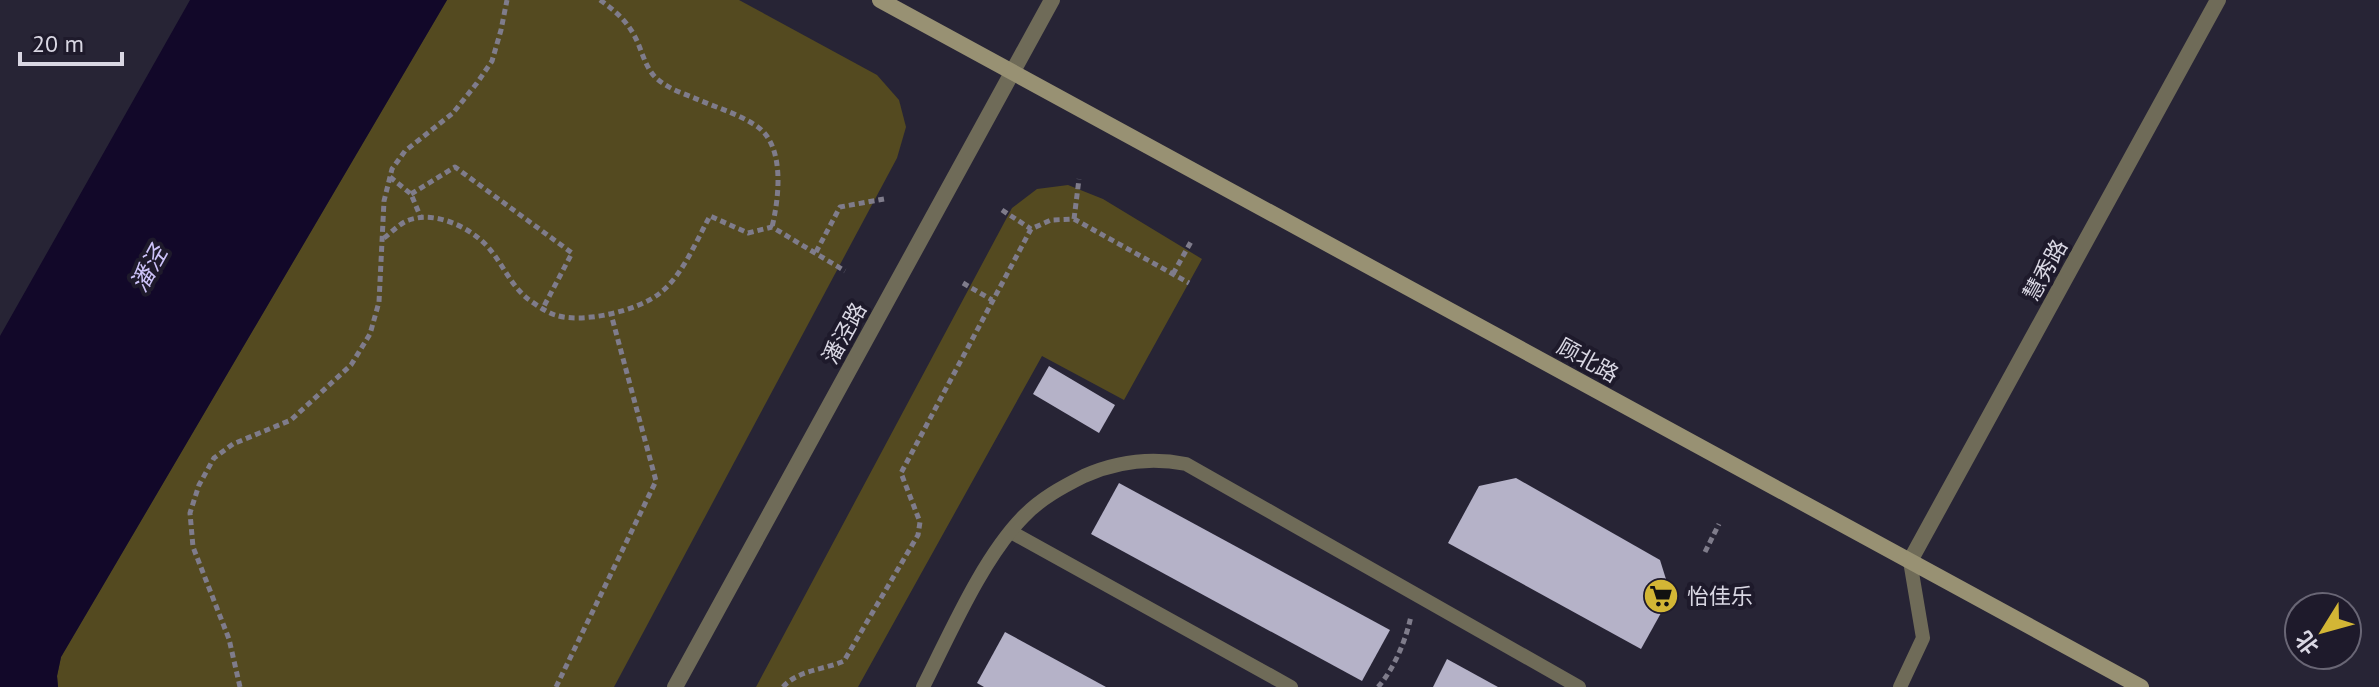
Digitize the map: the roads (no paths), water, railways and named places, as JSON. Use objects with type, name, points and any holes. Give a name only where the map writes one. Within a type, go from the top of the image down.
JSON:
[{"type":"street","name":"顾北路","points":[[880,0],[2141,687]]},
{"type":"street","name":"潘泾路","points":[[675,687],[1052,0]]},
{"type":"street","name":"慧秀路","points":[[1910,561],[2218,0]]},
{"type":"lane","points":[[923,687],[977,581],[1022,517],[1045,497],[1100,469],[1133,460],[1161,459],[1186,464],[1579,687]]},
{"type":"lane","points":[[1011,532],[1291,687]]},
{"type":"lane","points":[[1900,687],[1923,638],[1910,561]]},
{"type":"water","name":"潘泾","points":[[190,0],[447,0],[61,657],[58,687],[0,687],[0,336]]},
{"type":"place","name":"怡佳乐","points":[[1661,596]]}]
